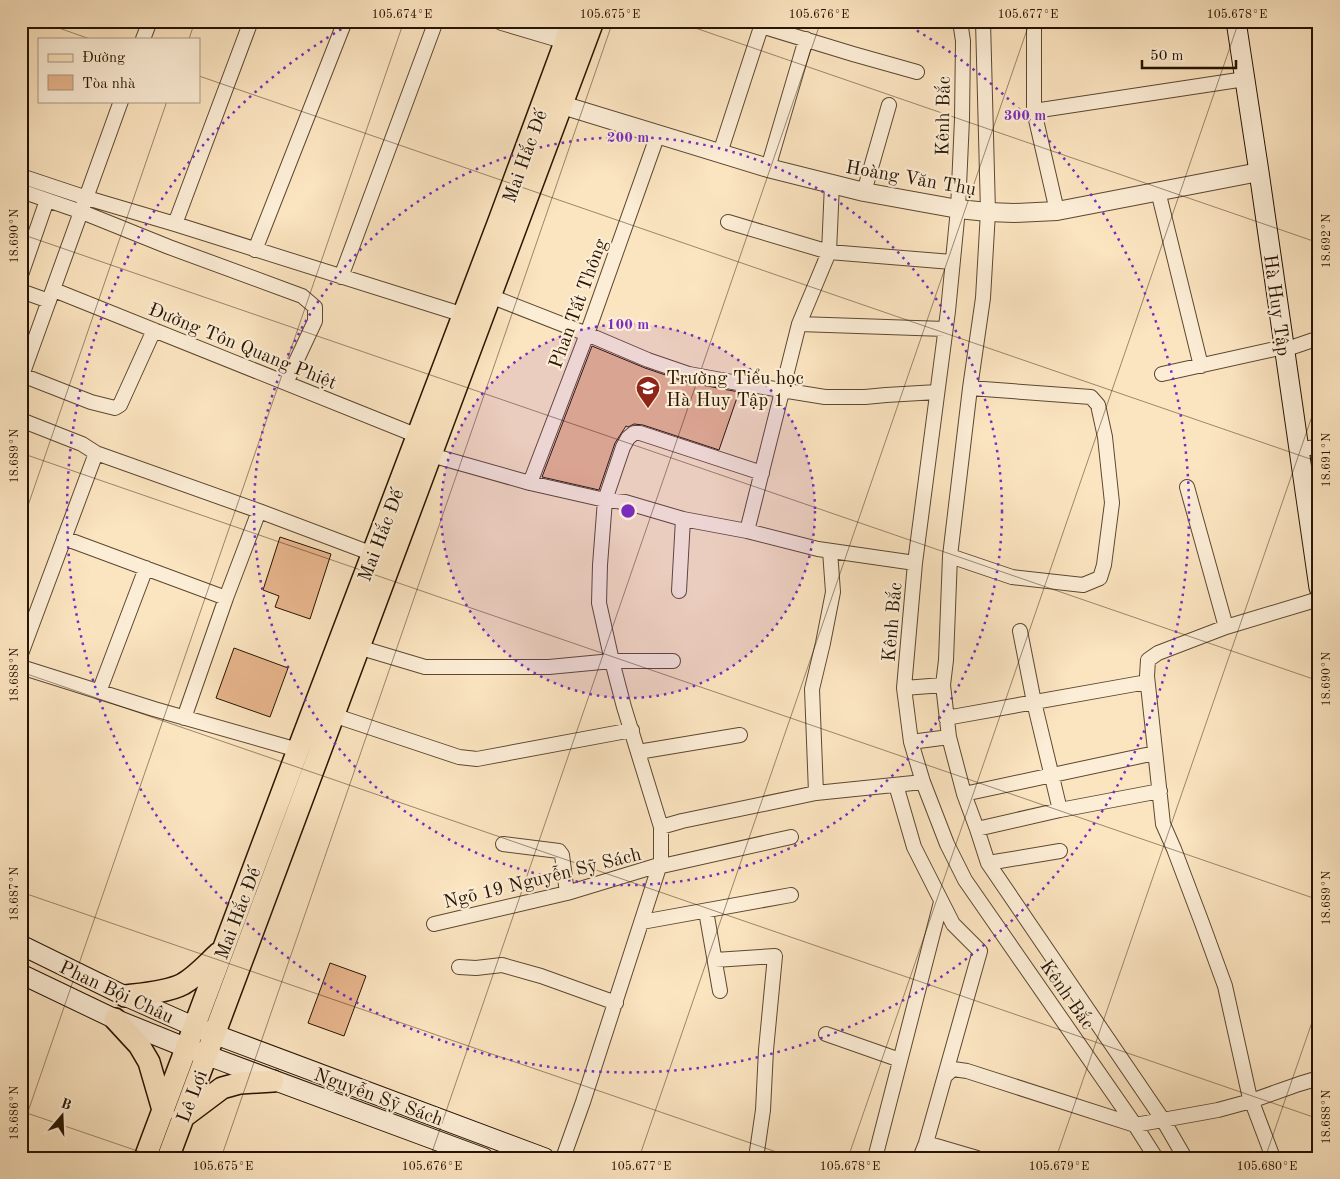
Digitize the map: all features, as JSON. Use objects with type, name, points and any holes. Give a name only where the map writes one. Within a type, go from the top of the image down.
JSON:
[{"type":"main road","name":"Mai Hắc Đế","points":[[204,1031],[223,949],[464,315],[562,105],[593,21]]},
{"type":"main road","name":"Hà Huy Tập","points":[[1236,21],[1319,588]]},
{"type":"main road","name":"Mai Hắc Đế","points":[[204,1031],[333,715],[490,296],[508,224],[570,31]]},
{"type":"main road","name":"Phan Bội Châu","points":[[21,945],[125,996],[204,1031]]},
{"type":"main road","points":[[125,996],[160,991],[182,984],[203,969],[223,949]]},
{"type":"main road","name":"Phan Bội Châu","points":[[21,974],[115,1019],[196,1051]]},
{"type":"main road","points":[[115,1019],[139,1045],[173,1114],[222,1088],[240,1083],[274,1081]]},
{"type":"main road","name":"Lê Lợi","points":[[145,1158],[173,1114],[204,1031]]},
{"type":"main road","name":"Nguyễn Sỹ Sách","points":[[204,1031],[384,1099],[503,1150],[545,1158]]},
{"type":"main road","name":"Nguyễn Sỹ Sách","points":[[196,1051],[484,1158]]},
{"type":"main road","points":[[376,1119],[384,1099]]},
{"type":"main road","name":"Lê Lợi","points":[[168,1158],[173,1114]]},
{"type":"street","points":[[144,38],[150,21]]},
{"type":"street","points":[[175,224],[251,21]]},
{"type":"street","points":[[255,250],[345,21]]},
{"type":"street","points":[[341,277],[436,21]]},
{"type":"street","points":[[502,21],[570,31]]},
{"type":"street","name":"Kênh Bắc","points":[[960,21],[963,41],[958,209],[945,329],[915,563],[904,688],[912,742],[923,782],[947,844],[966,880],[1156,1158]]},
{"type":"street","name":"Kênh Bắc","points":[[983,21],[988,212],[983,298],[950,556],[946,660],[943,685],[949,737],[964,794],[988,862],[1163,1120],[1185,1158]]},
{"type":"street","points":[[1034,21],[1034,111],[1057,211]]},
{"type":"street","points":[[720,153],[762,23],[806,39],[918,72]]},
{"type":"street","points":[[768,168],[806,39]]},
{"type":"street","points":[[1034,111],[1245,78]]},
{"type":"street","points":[[121,102],[22,376],[91,402],[114,408],[120,404],[154,330]]},
{"type":"street","name":"Hoàng Văn Thụ","points":[[562,105],[768,168],[864,192],[958,209],[988,212],[1057,211],[1259,172]]},
{"type":"street","points":[[864,192],[889,105]]},
{"type":"street","name":"Phan Tất Thông","points":[[530,483],[587,334],[658,134]]},
{"type":"street","points":[[21,176],[464,315]]},
{"type":"street","points":[[747,532],[799,324],[829,252],[832,184]]},
{"type":"street","points":[[21,191],[82,212],[169,247],[302,296],[315,307],[315,321],[286,383]]},
{"type":"street","points":[[1158,191],[1200,366]]},
{"type":"street","points":[[21,275],[48,200]]},
{"type":"street","points":[[728,222],[829,252],[952,262]]},
{"type":"street","name":"Đường Tôn Quang Phiệt","points":[[21,291],[51,296],[154,330],[418,436]]},
{"type":"street","points":[[490,296],[648,360],[689,374],[825,397],[865,397],[937,392]]},
{"type":"street","points":[[799,324],[945,329]]},
{"type":"street","points":[[1162,374],[1284,349],[1319,338]]},
{"type":"street","points":[[950,556],[1012,577],[1084,585],[1100,578],[1104,565],[1110,521],[1112,503],[1105,437],[1098,405],[1091,397],[970,388]]},
{"type":"street","points":[[21,420],[82,444],[96,453],[373,554]]},
{"type":"street","points":[[563,1158],[584,1102],[661,861],[661,826],[612,661],[599,603],[605,500],[623,447],[628,438],[634,433],[640,433],[762,473]]},
{"type":"street","points":[[1299,450],[1319,447]]},
{"type":"street","points":[[21,654],[96,453]]},
{"type":"street","points":[[431,455],[530,483],[605,500],[625,502],[683,519],[818,549],[915,563]]},
{"type":"street","points":[[1186,488],[1226,627]]},
{"type":"street","points":[[184,718],[259,511]]},
{"type":"street","points":[[679,591],[683,519]]},
{"type":"street","points":[[64,538],[226,598]]},
{"type":"street","points":[[816,793],[812,689],[833,592],[830,551]]},
{"type":"street","points":[[99,692],[146,568]]},
{"type":"street","points":[[1272,1155],[1251,1101],[1225,986],[1192,895],[1163,824],[1147,682],[1148,660],[1158,653],[1226,627],[1319,599]]},
{"type":"street","points":[[1020,631],[1034,702],[1060,810]]},
{"type":"street","points":[[358,647],[425,667],[548,667],[612,661],[673,661]]},
{"type":"street","points":[[21,667],[184,718],[298,750]]},
{"type":"street","points":[[946,718],[1147,682]]},
{"type":"street","points":[[904,688],[943,685]]},
{"type":"street","points":[[333,715],[459,757],[477,759],[632,730]]},
{"type":"street","points":[[638,752],[740,735]]},
{"type":"street","points":[[912,742],[949,737]]},
{"type":"street","points":[[964,794],[1156,753]]},
{"type":"street","points":[[661,826],[816,793],[923,782]]},
{"type":"street","points":[[896,785],[914,847],[941,902],[954,924],[980,951],[926,1143],[920,1158]]},
{"type":"street","points":[[977,829],[1060,810],[1160,792]]},
{"type":"street","name":"Ngõ 19 Nguyễn Sỹ Sách","points":[[434,924],[567,892],[660,866],[791,837]]},
{"type":"street","points":[[503,844],[559,851],[562,855],[567,892]]},
{"type":"street","points":[[988,862],[1060,852]]},
{"type":"street","points":[[642,922],[791,895]]},
{"type":"street","points":[[875,1158],[941,902]]},
{"type":"street","points":[[706,911],[720,991]]},
{"type":"street","points":[[715,960],[775,956],[766,1050],[763,1110],[756,1158]]},
{"type":"street","points":[[459,967],[476,968],[502,965],[541,976],[616,1004]]},
{"type":"street","points":[[826,1034],[900,1060]]},
{"type":"street","points":[[944,1076],[953,1069],[966,1071],[1135,1125],[1218,1110],[1319,1078]]},
{"type":"street","points":[[926,1143],[977,1158]]},
{"type":"building","name":"Trường Tiểu học Hà Huy Tập 1","points":[[592,346],[645,368],[686,382],[739,392],[719,450],[643,425],[634,424],[626,426],[615,443],[599,490],[542,477]]},
{"type":"building","points":[[280,537],[331,554],[310,619],[275,607],[279,596],[263,590]]},
{"type":"building","points":[[234,648],[288,668],[270,717],[216,698]]},
{"type":"building","points":[[330,963],[366,976],[344,1036],[308,1023]]},
{"type":"place","name":"Trường Tiểu học Hà Huy Tập 1","points":[[648,409]]}]
